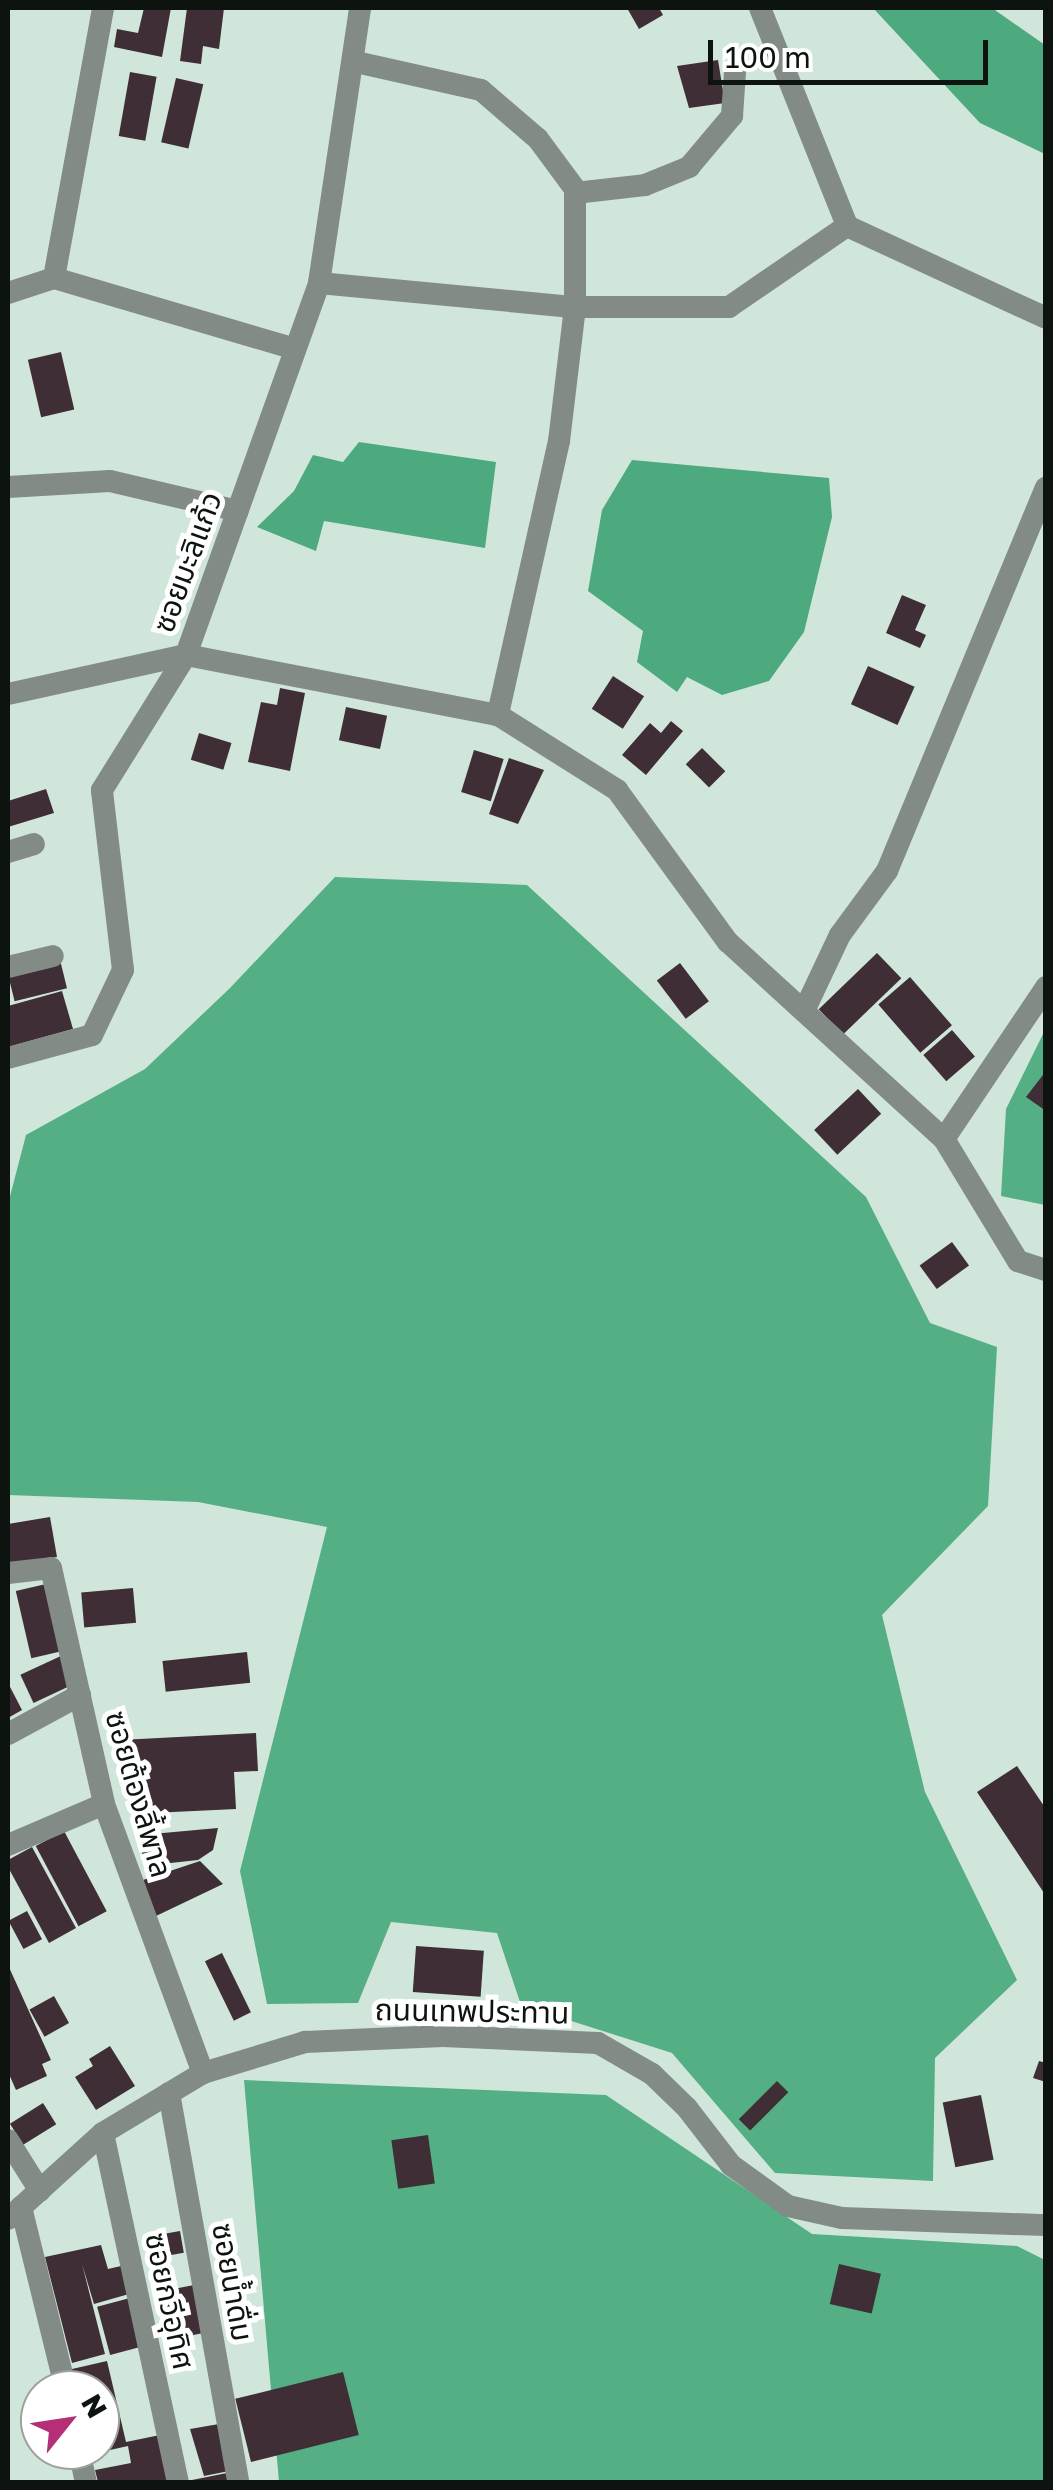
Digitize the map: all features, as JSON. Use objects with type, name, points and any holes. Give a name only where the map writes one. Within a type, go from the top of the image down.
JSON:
[{"type":"street","points":[[54,278],[103,8]]},
{"type":"street","name":"ซอยมะลิแก้ว","points":[[8,1058],[92,1035],[123,970],[102,790],[186,655],[319,283],[356,62],[360,8]]},
{"type":"street","points":[[760,8],[847,226],[1046,318]]},
{"type":"street","points":[[356,62],[481,90],[538,139],[576,193],[575,308],[558,441],[498,715]]},
{"type":"street","points":[[576,193],[644,185],[688,167],[732,116],[735,72]]},
{"type":"street","points":[[319,283],[575,308],[730,307],[847,226]]},
{"type":"street","points":[[8,293],[54,278],[295,349]]},
{"type":"street","points":[[8,487],[110,481],[238,511]]},
{"type":"street","points":[[804,1011],[840,935],[887,872],[1046,488]]},
{"type":"street","points":[[8,694],[186,655],[498,715],[617,790],[728,942],[944,1138],[1018,1260],[1046,1270]]},
{"type":"street","points":[[8,852],[34,844]]},
{"type":"street","points":[[8,967],[52,956]]},
{"type":"street","points":[[944,1138],[1046,987]]},
{"type":"street","name":"ซอยต้องลี้พาล","points":[[8,1574],[51,1568],[104,1804],[203,2073]]},
{"type":"street","points":[[8,1734],[80,1694]]},
{"type":"street","points":[[8,1845],[104,1804]]},
{"type":"street","name":"ถนนเทพประทาน","points":[[14,2213],[103,2133],[203,2073],[305,2042],[443,2036],[598,2043],[652,2074],[687,2108],[731,2166],[788,2206],[842,2218],[1045,2221]]},
{"type":"street","name":"ซอยน้ำดื่ม","points":[[169,2093],[238,2482]]},
{"type":"street","name":"ซอยกวีอุทิศ","points":[[103,2133],[178,2482]]},
{"type":"street","points":[[8,2140],[40,2191]]},
{"type":"street","points":[[14,2213],[60,2370]]},
{"type":"shaded area","points":[[873,8],[992,8],[1045,45],[1045,154],[980,123]]},
{"type":"shaded area","points":[[359,442],[496,462],[485,548],[324,521],[316,551],[257,527],[294,491],[313,455],[343,462]]},
{"type":"shaded area","points":[[632,460],[829,478],[832,517],[804,632],[769,681],[722,695],[687,677],[677,692],[637,662],[643,631],[588,591],[602,510]]},
{"type":"shaded area","points":[[335,877],[527,885],[866,1197],[930,1323],[997,1347],[988,1506],[882,1615],[925,1792],[1017,1980],[935,2058],[933,2181],[775,2173],[672,2053],[521,2005],[497,1933],[391,1922],[358,2003],[267,2004],[240,1871],[327,1527],[198,1502],[8,1495],[8,1204],[26,1135],[145,1069],[230,988]]},
{"type":"shaded area","points":[[1045,1030],[1045,1205],[1001,1196],[1006,1109]]},
{"type":"shaded area","points":[[244,2080],[606,2095],[812,2234],[1017,2246],[1045,2260],[1045,2482],[279,2482]]},
{"type":"building","points":[[144,8],[171,8],[162,57],[114,47],[117,29],[138,33]]},
{"type":"building","points":[[187,8],[224,8],[219,49],[203,46],[201,64],[180,61]]},
{"type":"building","points":[[627,8],[659,8],[663,15],[639,29]]},
{"type":"building","points":[[718,60],[725,103],[689,108],[677,66]]},
{"type":"building","points":[[130,72],[157,77],[145,141],[119,136]]},
{"type":"building","points":[[176,78],[203,84],[188,149],[161,142]]},
{"type":"building","points":[[61,352],[74,409],[41,417],[28,360]]},
{"type":"building","points":[[902,595],[926,605],[915,630],[926,635],[920,648],[886,633]]},
{"type":"building","points":[[868,666],[915,687],[898,725],[851,704]]},
{"type":"building","points":[[613,676],[644,696],[623,729],[592,709]]},
{"type":"building","points":[[280,688],[305,693],[290,771],[248,762],[261,702],[277,705]]},
{"type":"building","points":[[346,707],[387,716],[380,749],[339,740]]},
{"type":"building","points":[[671,721],[683,731],[646,775],[622,755],[650,723],[661,733]]},
{"type":"building","points":[[199,733],[232,743],[223,770],[191,760]]},
{"type":"building","points":[[702,748],[725,771],[709,788],[686,764]]},
{"type":"building","points":[[474,750],[504,759],[491,801],[461,792]]},
{"type":"building","points":[[509,758],[544,770],[518,824],[489,814]]},
{"type":"building","points":[[46,789],[54,813],[8,827],[8,801]]},
{"type":"building","points":[[877,953],[901,978],[843,1034],[819,1009]]},
{"type":"building","points":[[60,960],[67,988],[15,1001],[8,973]]},
{"type":"building","points":[[680,963],[709,1001],[686,1019],[657,980]]},
{"type":"building","points":[[910,977],[952,1025],[920,1053],[878,1005]]},
{"type":"building","points":[[62,991],[73,1029],[8,1047],[8,1006]]},
{"type":"building","points":[[952,1030],[975,1056],[946,1081],[923,1055]]},
{"type":"building","points":[[1046,1071],[1046,1111],[1026,1097]]},
{"type":"building","points":[[858,1089],[881,1114],[837,1155],[814,1130]]},
{"type":"building","points":[[952,1242],[969,1265],[937,1289],[920,1266]]},
{"type":"building","points":[[50,1517],[57,1557],[8,1565],[8,1524]]},
{"type":"building","points":[[46,1584],[62,1651],[31,1658],[16,1591]]},
{"type":"building","points":[[133,1588],[136,1623],[84,1627],[81,1593]]},
{"type":"building","points":[[247,1652],[250,1683],[166,1692],[162,1661]]},
{"type":"building","points":[[63,1655],[76,1683],[34,1703],[20,1675]]},
{"type":"building","points":[[8,1683],[22,1710],[8,1718]]},
{"type":"building","points":[[256,1733],[258,1771],[234,1772],[236,1809],[131,1814],[129,1770],[121,1770],[120,1740]]},
{"type":"building","points":[[1017,1766],[1046,1809],[1046,1896],[977,1792]]},
{"type":"building","points":[[218,1828],[213,1850],[198,1860],[143,1866],[141,1835]]},
{"type":"building","points":[[64,1831],[107,1911],[78,1926],[36,1846]]},
{"type":"building","points":[[32,1847],[76,1928],[49,1943],[8,1867],[8,1860]]},
{"type":"building","points":[[200,1861],[223,1884],[156,1916],[140,1881]]},
{"type":"building","points":[[27,1911],[42,1939],[23,1949],[8,1921]]},
{"type":"building","points":[[416,1946],[484,1951],[481,1997],[413,1992]]},
{"type":"building","points":[[222,1953],[251,2012],[234,2021],[205,1961]]},
{"type":"building","points":[[8,1965],[51,2060],[42,2064],[47,2076],[16,2090],[8,2072]]},
{"type":"building","points":[[54,1996],[69,2023],[45,2037],[30,2010]]},
{"type":"building","points":[[110,2046],[135,2086],[96,2110],[75,2077],[93,2066],[89,2059]]},
{"type":"building","points":[[1039,2061],[1046,2063],[1046,2082],[1033,2078]]},
{"type":"building","points":[[777,2081],[788,2092],[750,2130],[739,2119]]},
{"type":"building","points":[[981,2095],[994,2160],[955,2167],[943,2102]]},
{"type":"building","points":[[43,2103],[56,2124],[23,2145],[10,2124]]},
{"type":"building","points":[[428,2135],[435,2184],[398,2189],[391,2140]]},
{"type":"building","points":[[180,2231],[184,2253],[151,2258],[148,2237]]},
{"type":"building","points":[[101,2245],[108,2269],[121,2266],[129,2294],[94,2304],[82,2264],[105,2354],[72,2363],[45,2257]]},
{"type":"building","points":[[839,2264],[881,2274],[872,2314],[830,2304]]},
{"type":"building","points":[[194,2285],[203,2333],[167,2340],[158,2292]]},
{"type":"building","points":[[130,2298],[143,2346],[110,2355],[97,2307]]},
{"type":"building","points":[[107,2361],[109,2370],[72,2370]]},
{"type":"building","points":[[343,2372],[359,2435],[251,2462],[235,2399]]},
{"type":"building","points":[[120,2416],[126,2442],[160,2435],[170,2482],[98,2482],[95,2470],[120,2470],[120,2465],[131,2463],[128,2446],[120,2448]]},
{"type":"building","points":[[219,2424],[229,2471],[204,2476],[190,2429]]},
{"type":"building","points":[[227,2473],[229,2482],[187,2482],[187,2481]]}]
